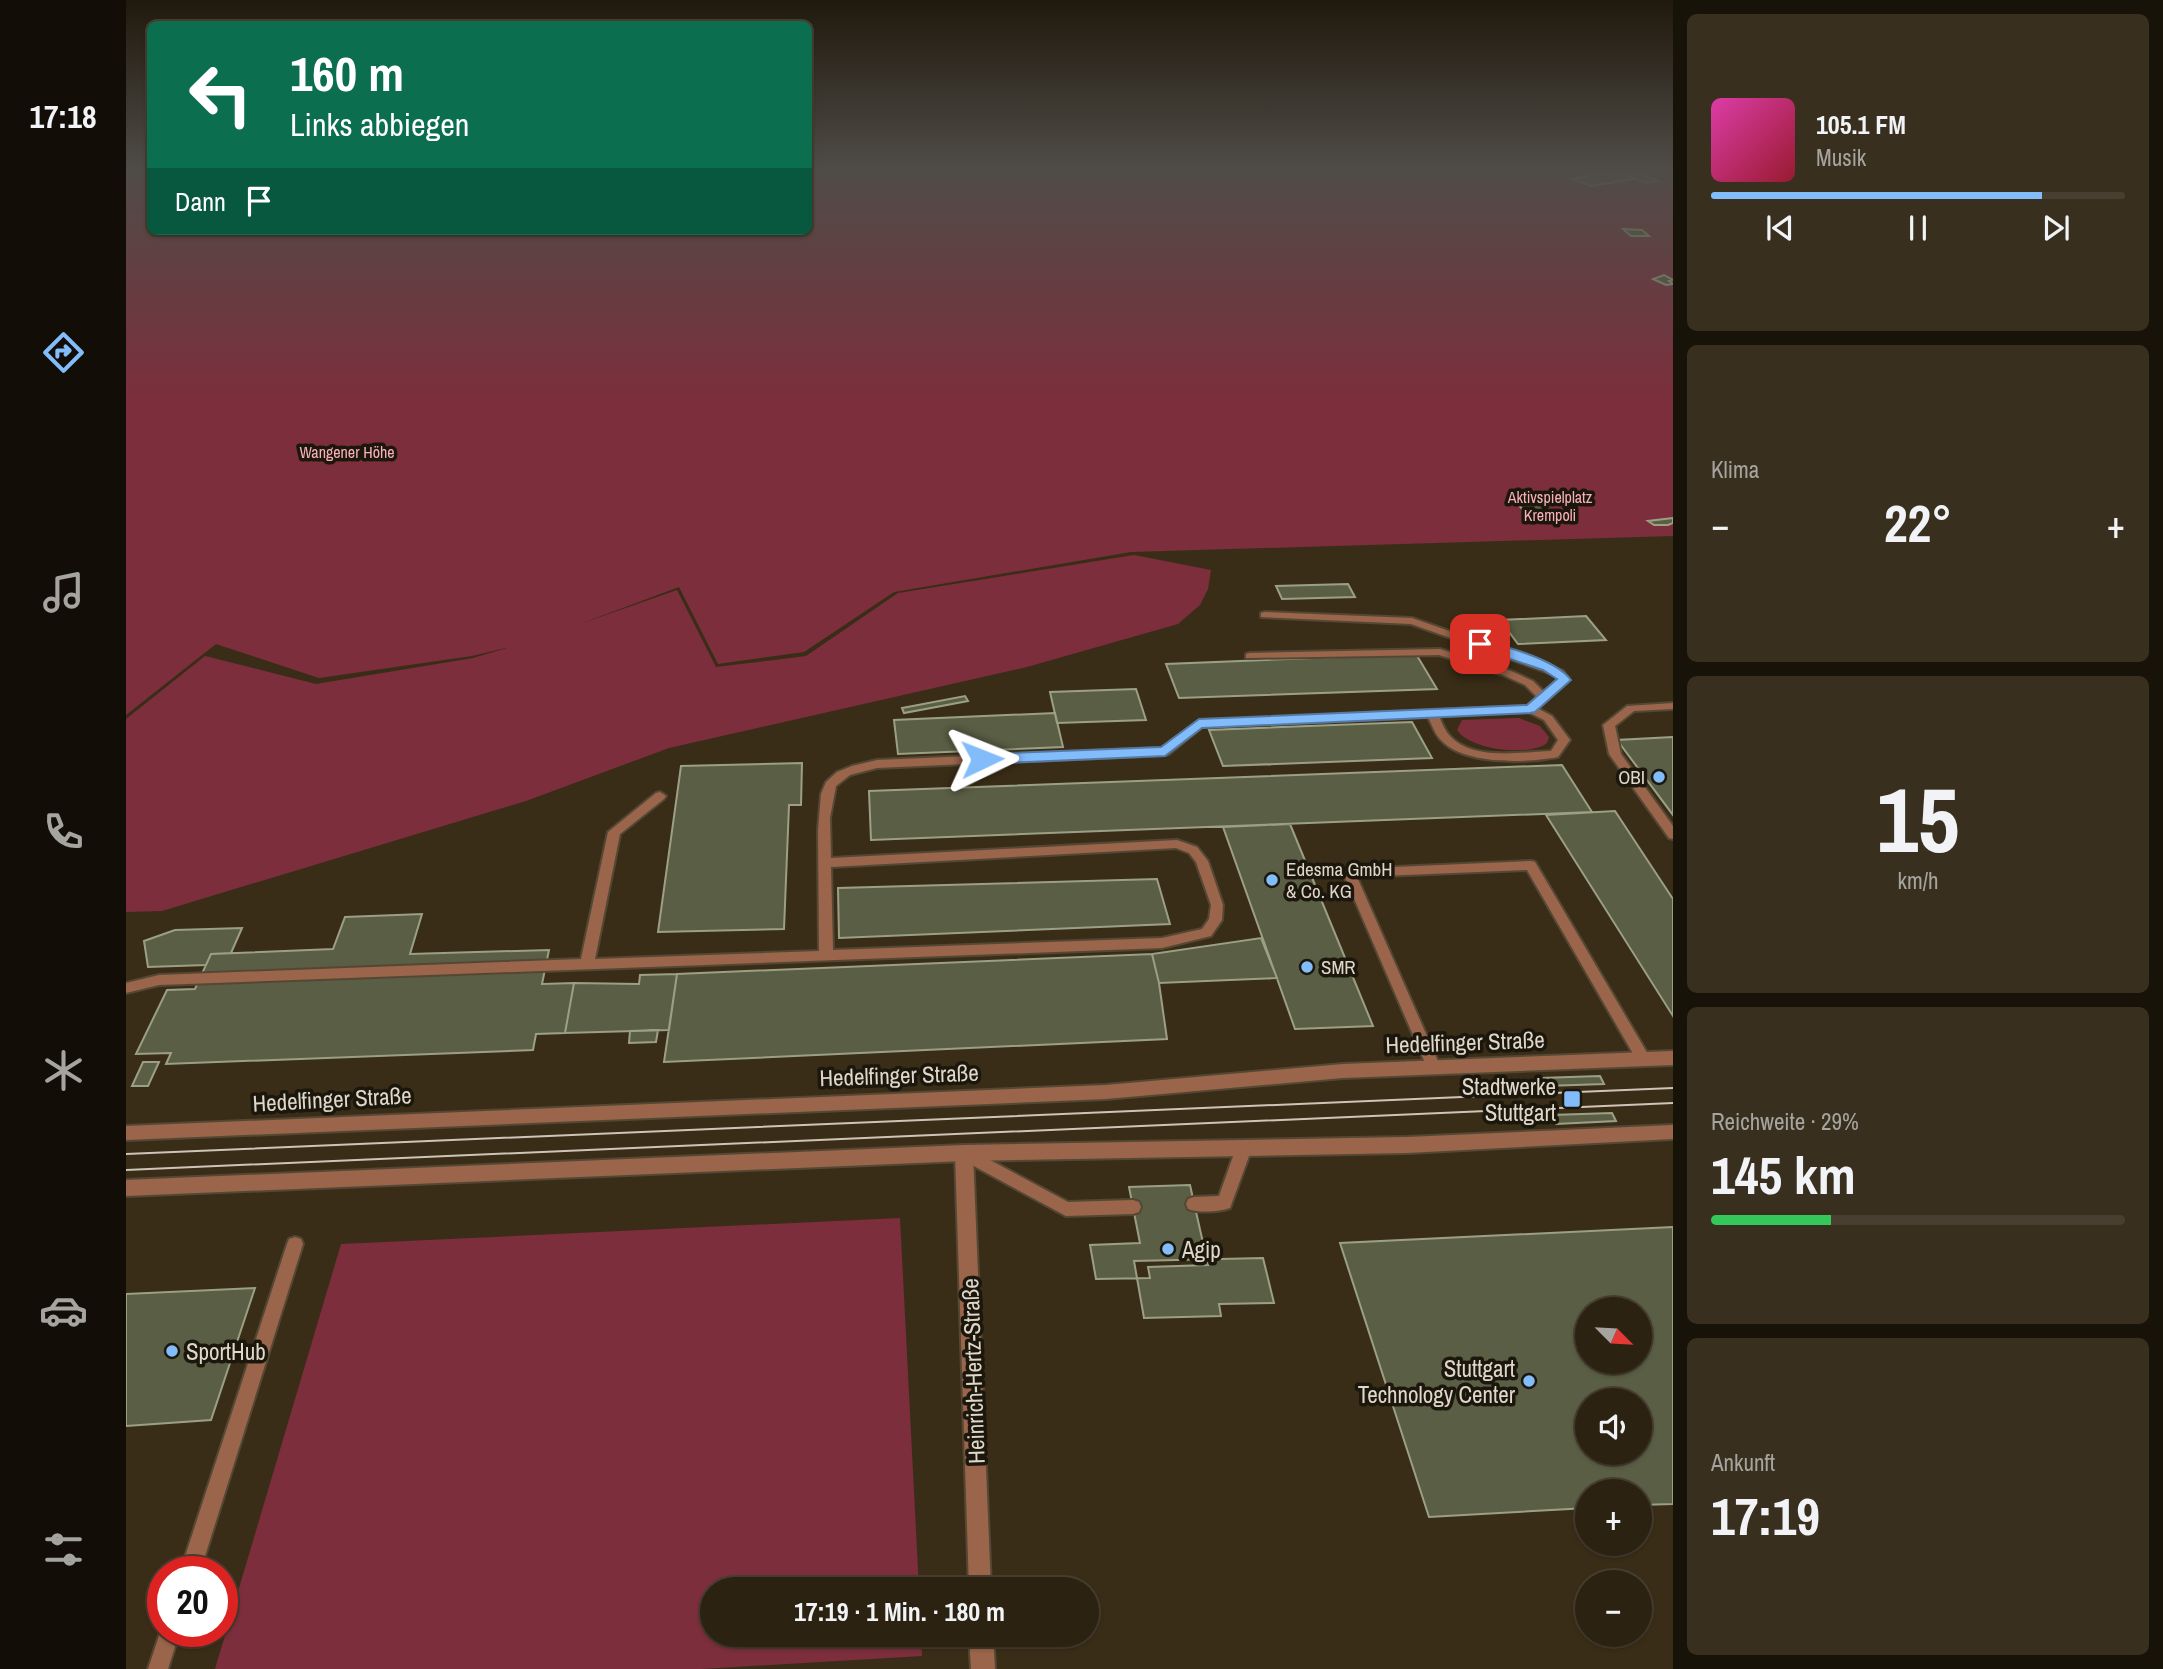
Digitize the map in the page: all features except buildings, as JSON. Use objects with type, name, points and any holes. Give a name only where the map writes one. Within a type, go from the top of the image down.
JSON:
[{"type":"street","name":"Hedelfinger Straße","points":[[126,1133],[1106,1092],[1343,1071],[1673,1058]]},
{"type":"street","points":[[126,1188],[964,1153],[1407,1144],[1673,1132]]},
{"type":"street","name":"Heinrich-Hertz-Straße","points":[[964,1153],[980,1577]]},
{"type":"street","points":[[981,1647],[982,1669]]},
{"type":"lane","points":[[1265,615],[1412,621],[1559,673],[1564,680],[1530,709]]},
{"type":"lane","points":[[1250,656],[1440,652],[1530,683],[1544,698]]},
{"type":"lane","points":[[1673,706],[1631,708],[1609,725],[1615,754],[1673,835]]},
{"type":"lane","points":[[826,955],[825,795],[834,779],[852,769],[877,764],[1165,751],[1199,724],[1432,713],[1530,709],[1548,718],[1564,740],[1554,754],[1492,757],[1464,749],[1446,738],[1432,713]]},
{"type":"lane","points":[[587,964],[614,832],[660,796]]},
{"type":"lane","points":[[126,988],[159,980],[1162,943],[1206,933],[1215,920],[1217,905],[1202,861],[1193,850],[1177,844],[825,863]]},
{"type":"lane","points":[[1434,1068],[1349,873],[1531,865],[1644,1060]]},
{"type":"lane","points":[[1194,1204],[1224,1203],[1244,1148]]},
{"type":"lane","points":[[964,1153],[1066,1209],[1133,1207]]},
{"type":"lane","points":[[195,1556],[295,1244]]},
{"type":"lane","points":[[158,1669],[165,1647]]},
{"type":"green space","name":"Wangener Höhe","points":[[126,248],[1673,248],[1673,536],[1131,552],[894,592],[804,652],[718,664],[679,587],[580,624],[677,590],[716,667],[806,656],[898,593],[1134,555],[1211,570],[1208,589],[1200,605],[1178,624],[1027,667],[669,748],[526,801],[162,911],[126,912],[126,719],[205,656],[316,684],[473,658],[510,647],[472,656],[319,678],[216,644],[126,715]]},
{"type":"green space","points":[[1519,718],[1540,726],[1549,737],[1547,743],[1527,750],[1486,747],[1464,737],[1457,730],[1462,720]]},
{"type":"green space","points":[[900,1218],[918,1577],[700,1577],[700,1647],[922,1647],[922,1656],[702,1669],[215,1669],[222,1647],[238,1647],[238,1591],[341,1244]]},
{"type":"tram line","points":[[126,1154],[1673,1088]]},
{"type":"tram line","points":[[126,1170],[1673,1103]]},
{"type":"place","name":"OBI","points":[[1659,777]]},
{"type":"place","name":"Edesma GmbH & Co. KG","points":[[1272,880]]},
{"type":"place","name":"SMR","points":[[1307,967]]},
{"type":"place","name":"Stadtwerke Stuttgart","points":[[1572,1099]]},
{"type":"place","name":"Agip","points":[[1168,1249]]},
{"type":"place","name":"SportHub","points":[[172,1351]]},
{"type":"place","name":"Stuttgart Technology Center","points":[[1529,1381]]},
{"type":"route","points":[[982,759],[1165,751],[1199,724],[1530,709],[1564,680],[1559,673],[1548,667],[1480,644]]},
{"type":"park label","name":"Aktivspielplatz Krempoli","points":[[1550,506]]}]
